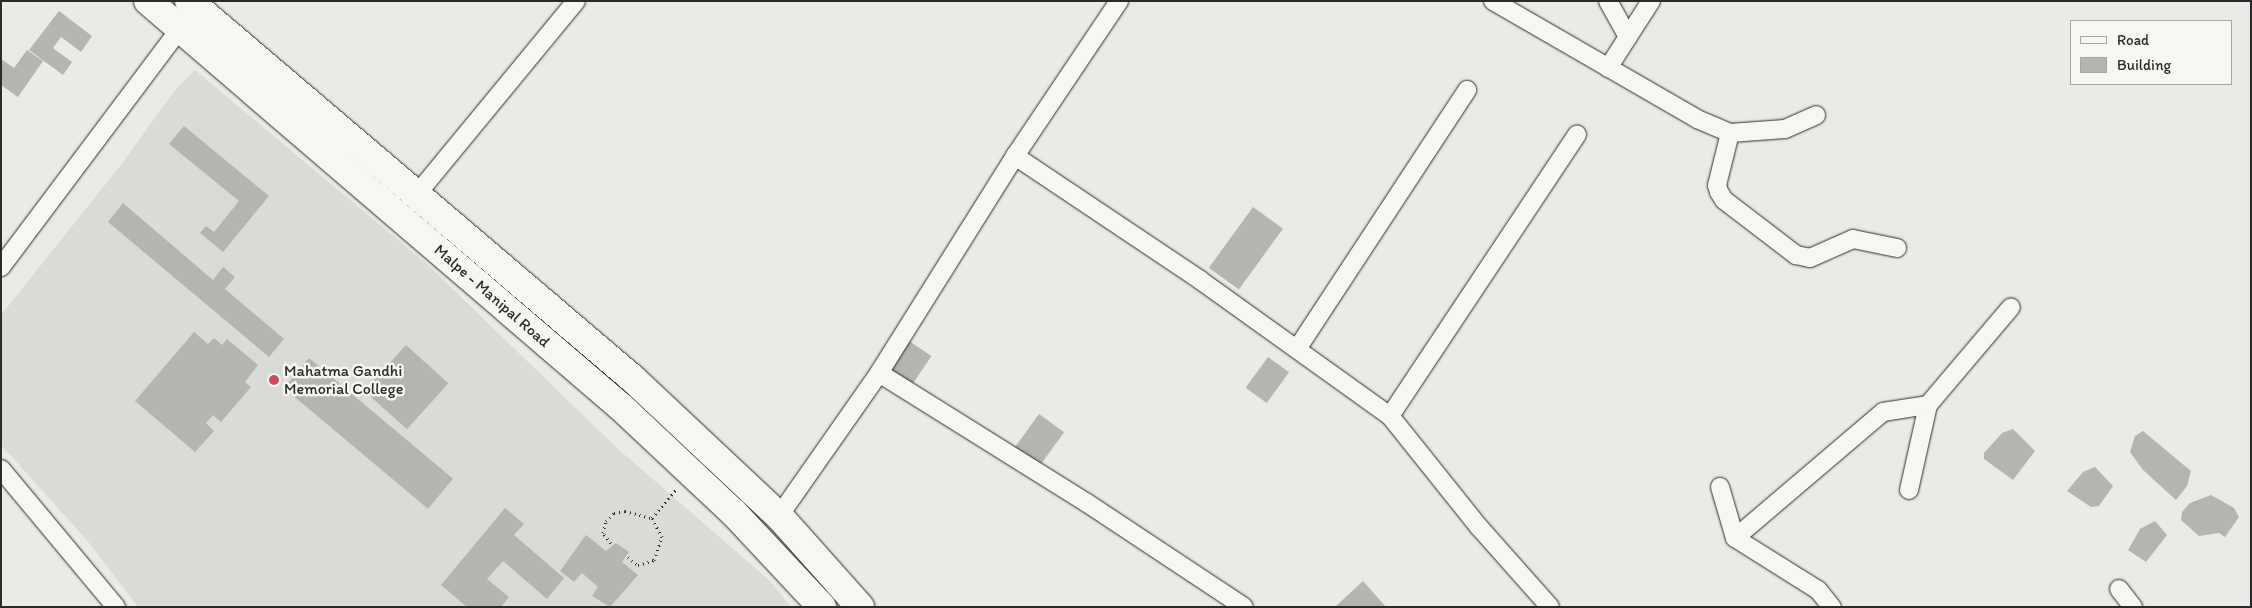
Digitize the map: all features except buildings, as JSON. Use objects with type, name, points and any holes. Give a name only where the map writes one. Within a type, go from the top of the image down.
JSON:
[{"type":"highway","name":"Malpe - Manipal Road","points":[[148,1],[182,27],[691,471],[788,568],[822,607]]},
{"type":"highway","name":"Malpe - Manipal Road","points":[[189,1],[633,379],[779,516],[860,607]]},
{"type":"street","points":[[417,194],[576,1]]},
{"type":"street","points":[[779,516],[879,373],[1014,156],[1119,1]]},
{"type":"street","points":[[1493,1],[1697,120],[1730,133],[1785,128],[1816,115]]},
{"type":"street","points":[[1608,1],[1628,37]]},
{"type":"street","points":[[1608,68],[1651,1]]},
{"type":"street","points":[[1,267],[182,27]]},
{"type":"street","points":[[1297,349],[1467,90]]},
{"type":"street","points":[[1730,133],[1717,185],[1724,200],[1796,255],[1810,258],[1852,239],[1897,248]]},
{"type":"street","points":[[1390,416],[1577,135]]},
{"type":"street","points":[[1014,156],[1200,280],[1390,416],[1479,527],[1550,607]]},
{"type":"street","points":[[466,273],[485,252]]},
{"type":"street","points":[[1909,490],[1928,405],[2011,307]]},
{"type":"street","points":[[879,373],[1087,503],[1244,607]]},
{"type":"street","points":[[1735,538],[1882,412],[1928,405]]},
{"type":"street","points":[[1,469],[116,607]]},
{"type":"street","points":[[1720,487],[1735,538],[1818,590],[1832,607]]},
{"type":"street","points":[[2119,589],[2133,607]]},
{"type":"path","points":[[652,518],[691,471]]},
{"type":"path","points":[[611,542],[603,533],[606,521],[614,513],[625,511],[652,518],[662,537],[654,560],[638,565],[628,557]]},
{"type":"shaded area","name":"Mahatma Gandhi Memorial College","points":[[195,70],[429,266],[617,448],[770,581],[791,607],[138,607],[86,539],[1,445],[1,315],[124,161],[175,90]]},
{"type":"place","name":"Mahatma Gandhi Memorial College","points":[[274,380]]}]
